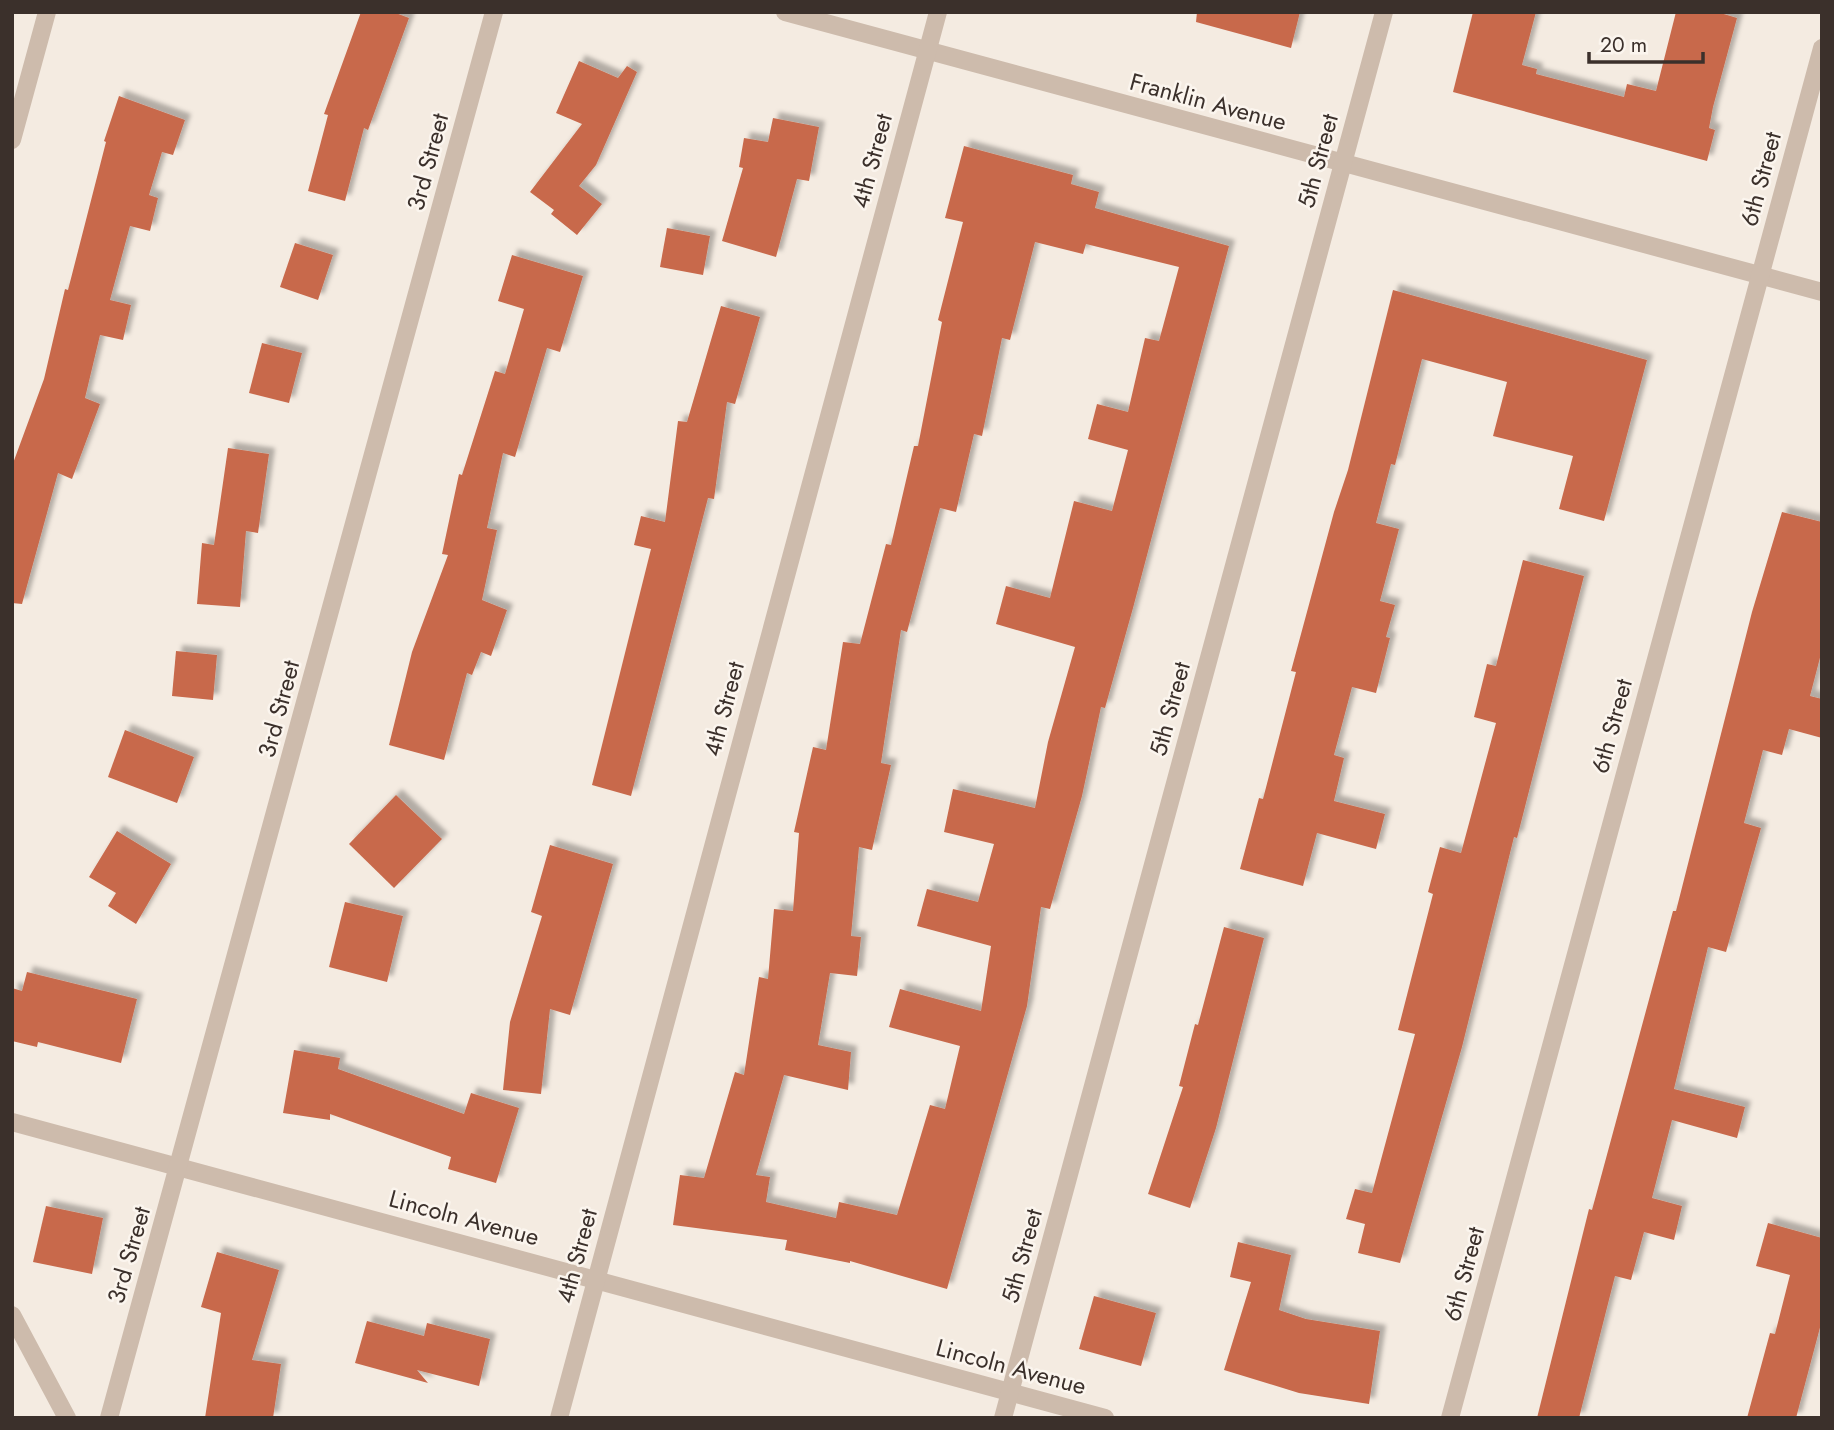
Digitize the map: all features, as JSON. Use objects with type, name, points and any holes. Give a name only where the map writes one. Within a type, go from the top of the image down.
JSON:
[{"type":"street","points":[[12,140],[47,12]]},
{"type":"street","name":"3rd Street","points":[[109,1418],[494,12]]},
{"type":"street","name":"Franklin Avenue","points":[[785,12],[1822,292]]},
{"type":"street","name":"4th Street","points":[[559,1418],[938,12]]},
{"type":"street","name":"5th Street","points":[[1003,1418],[1384,12]]},
{"type":"street","name":"6th Street","points":[[1450,1418],[1822,48]]},
{"type":"street","name":"Lincoln Avenue","points":[[12,1122],[1105,1418]]},
{"type":"street","points":[[12,1315],[66,1418]]},
{"type":"building","points":[[361,12],[393,12],[409,18],[368,130],[364,128],[345,201],[308,191],[328,115],[324,114]]},
{"type":"building","points":[[1197,12],[1300,12],[1291,48],[1196,22]]},
{"type":"building","points":[[1473,12],[1536,12],[1522,65],[1537,69],[1536,74],[1624,97],[1627,84],[1656,91],[1676,12],[1717,12],[1737,18],[1713,107],[1709,128],[1715,130],[1707,161],[1453,92]]},
{"type":"building","points":[[579,61],[618,78],[627,66],[637,72],[596,165],[579,186],[602,204],[577,235],[551,214],[554,210],[530,192],[582,124],[556,113]]},
{"type":"building","points":[[119,96],[185,120],[173,155],[162,152],[149,195],[158,198],[150,231],[130,226],[110,300],[131,305],[123,340],[100,335],[85,398],[100,404],[72,479],[58,473],[22,604],[12,603],[12,466],[44,379],[65,289],[68,290],[106,142],[104,141]]},
{"type":"building","points":[[773,118],[819,127],[809,181],[797,179],[776,257],[722,241],[743,168],[739,167],[744,138],[768,142]]},
{"type":"building","points":[[964,146],[1073,175],[1071,184],[1099,192],[1095,208],[1229,246],[1133,608],[1105,708],[1101,707],[1082,796],[1050,909],[1041,907],[1027,1006],[947,1289],[850,1261],[785,1250],[787,1240],[673,1225],[680,1175],[704,1178],[735,1072],[744,1075],[759,977],[768,979],[774,909],[793,911],[799,833],[794,832],[813,747],[826,750],[843,642],[860,644],[886,544],[891,545],[914,446],[918,446],[942,322],[938,320],[963,222],[945,218]],"holes":[[[1035,242],[1083,254],[1086,244],[1179,267],[1159,341],[1145,338],[1128,412],[1097,404],[1088,439],[1128,450],[1112,511],[1074,501],[1050,598],[1006,586],[996,624],[1075,647],[1048,742],[1035,808],[953,789],[944,832],[994,844],[978,902],[927,889],[917,926],[991,946],[981,1011],[900,989],[889,1027],[960,1046],[945,1109],[930,1105],[897,1215],[839,1202],[836,1218],[766,1202],[770,1177],[756,1175],[784,1075],[848,1090],[851,1052],[818,1045],[830,973],[857,976],[861,937],[851,936],[859,847],[872,850],[891,765],[881,763],[901,630],[907,632],[940,508],[956,512],[974,434],[982,436],[1002,338],[1010,340]]]},
{"type":"building","points":[[667,228],[710,236],[703,275],[660,267]]},
{"type":"building","points":[[295,243],[333,255],[318,300],[280,287]]},
{"type":"building","points":[[512,255],[583,276],[560,352],[547,348],[515,457],[503,453],[487,528],[497,530],[482,600],[507,610],[491,656],[481,652],[472,675],[467,673],[444,760],[389,745],[412,652],[448,555],[442,554],[459,474],[462,475],[495,371],[505,374],[524,309],[498,301]]},
{"type":"building","points":[[1393,290],[1647,360],[1604,521],[1559,509],[1573,456],[1493,436],[1507,382],[1422,359],[1395,465],[1391,464],[1376,523],[1399,529],[1380,601],[1395,605],[1386,637],[1390,638],[1376,693],[1352,687],[1334,755],[1344,758],[1334,801],[1385,814],[1376,849],[1317,833],[1303,886],[1240,869],[1259,798],[1263,799],[1296,672],[1291,671],[1348,470]]},
{"type":"building","points":[[721,306],[760,317],[735,404],[727,402],[714,499],[708,498],[631,796],[592,785],[651,549],[634,545],[641,516],[665,522],[678,421],[687,422]]},
{"type":"building","points":[[262,343],[302,353],[289,403],[249,393]]},
{"type":"building","points":[[228,448],[269,454],[258,533],[246,531],[240,607],[197,604],[202,543],[214,545]]},
{"type":"building","points":[[1782,512],[1822,522],[1822,650],[1810,696],[1822,699],[1822,738],[1789,729],[1782,755],[1763,750],[1744,823],[1761,828],[1726,952],[1708,947],[1674,1089],[1745,1107],[1737,1138],[1672,1120],[1652,1198],[1682,1206],[1674,1240],[1644,1232],[1631,1280],[1615,1276],[1579,1418],[1537,1418],[1589,1209],[1592,1210],[1673,911],[1676,911],[1752,612]]},
{"type":"building","points":[[1523,560],[1584,576],[1517,838],[1514,837],[1462,1047],[1400,1263],[1358,1253],[1365,1224],[1346,1219],[1355,1189],[1372,1193],[1415,1034],[1398,1030],[1433,894],[1428,892],[1440,847],[1461,853],[1496,723],[1474,717],[1487,664],[1496,666]]},
{"type":"building","points":[[176,651],[217,655],[213,700],[172,696]]},
{"type":"building","points":[[125,730],[194,757],[177,803],[108,777]]},
{"type":"building","points":[[396,795],[442,839],[394,888],[349,844]]},
{"type":"building","points":[[117,831],[171,864],[136,924],[108,906],[116,893],[89,877]]},
{"type":"building","points":[[550,845],[613,864],[570,1015],[550,1009],[541,1094],[503,1090],[510,1022],[542,916],[531,912]]},
{"type":"building","points":[[345,902],[403,916],[387,982],[329,967]]},
{"type":"building","points":[[1224,927],[1264,938],[1216,1128],[1190,1208],[1148,1194],[1183,1087],[1179,1086]]},
{"type":"building","points":[[27,972],[137,999],[121,1063],[38,1042],[37,1047],[12,1041],[12,988],[22,991]]},
{"type":"building","points":[[294,1050],[340,1058],[338,1069],[464,1114],[471,1093],[519,1108],[496,1183],[448,1169],[451,1157],[330,1114],[330,1120],[283,1113]]},
{"type":"building","points":[[46,1206],[103,1218],[92,1274],[33,1262]]},
{"type":"building","points":[[1768,1223],[1822,1238],[1822,1320],[1796,1418],[1747,1418],[1770,1333],[1775,1334],[1790,1275],[1756,1266]]},
{"type":"building","points":[[1238,1242],[1291,1255],[1279,1310],[1306,1319],[1380,1331],[1369,1404],[1299,1393],[1224,1370],[1251,1282],[1230,1277]]},
{"type":"building","points":[[217,1252],[279,1270],[252,1360],[281,1364],[273,1418],[205,1418],[221,1313],[201,1307]]},
{"type":"building","points":[[1094,1296],[1156,1313],[1141,1366],[1079,1349]]},
{"type":"building","points":[[367,1321],[424,1336],[427,1323],[490,1339],[479,1386],[417,1370],[428,1383],[355,1363]]}]
